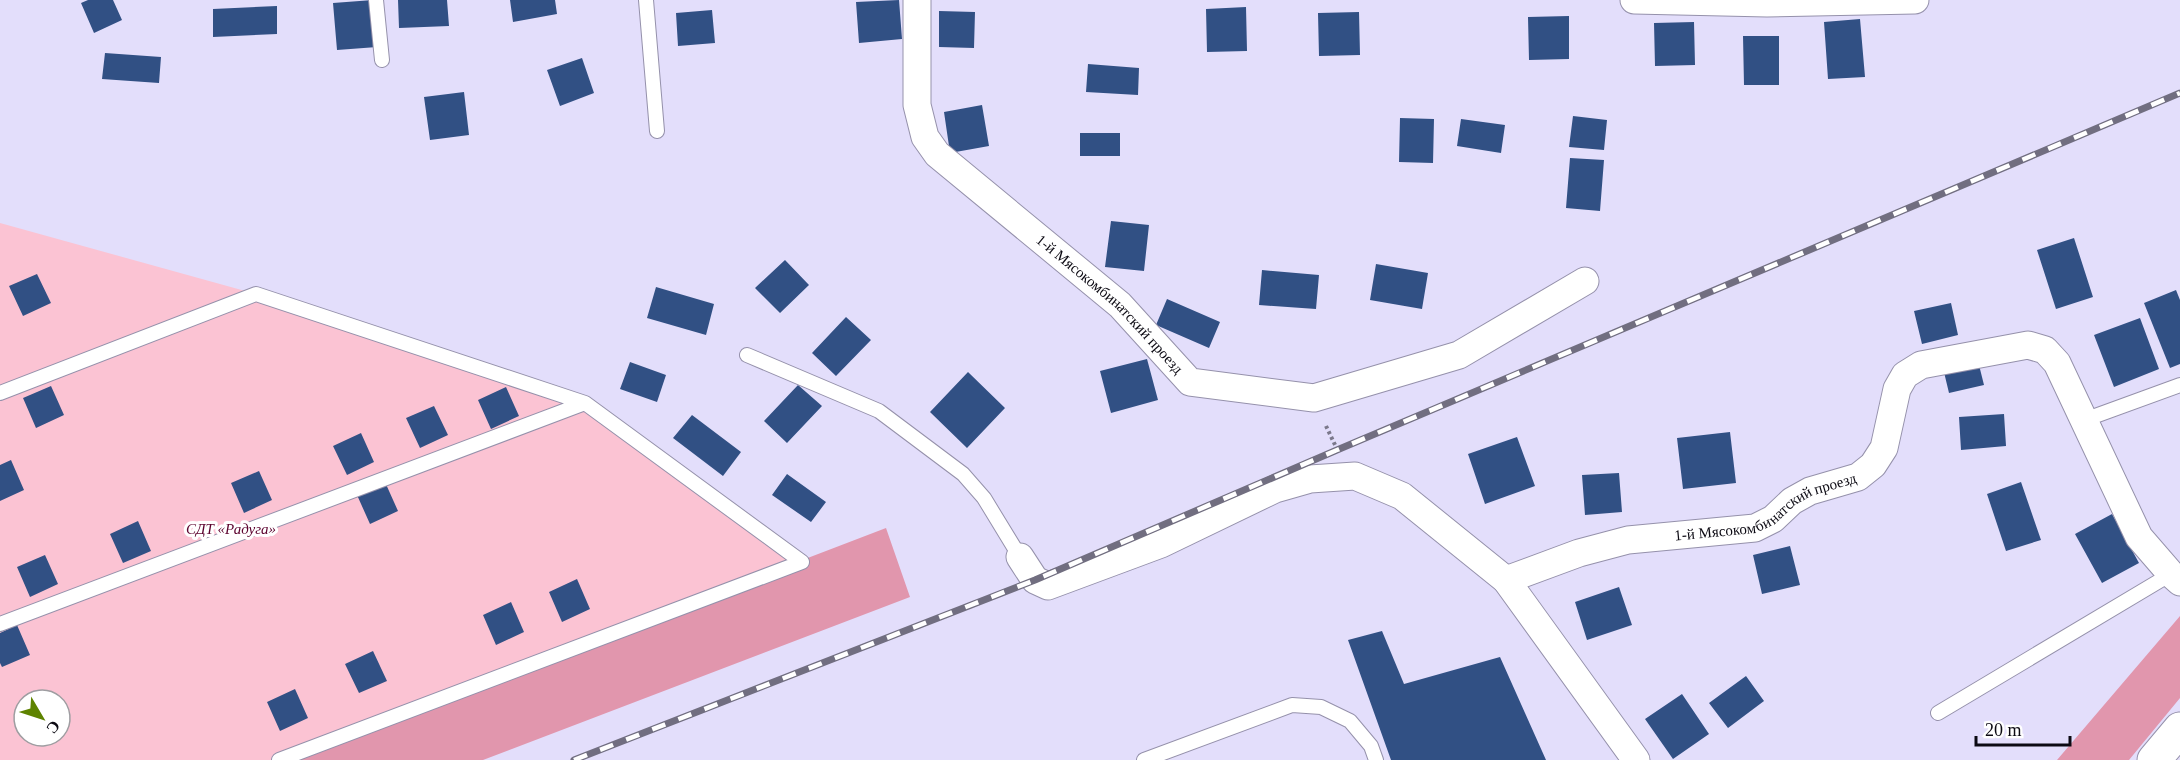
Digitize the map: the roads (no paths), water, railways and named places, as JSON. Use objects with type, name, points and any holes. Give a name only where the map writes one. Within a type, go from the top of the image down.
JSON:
[{"type":"street","name":"1-й Мясокомбинатский проезд","points":[[917,0],[917,105],[925,136],[937,154],[1120,305],[1190,382],[1314,398],[1459,355],[1585,281]]},
{"type":"street","points":[[1634,0],[1767,3],[1915,0]]},
{"type":"street","name":"1-й Мясокомбинатский проезд","points":[[1506,580],[1579,553],[1628,540],[1755,528],[1773,519],[1792,501],[1810,490],[1858,477],[1873,465],[1884,448],[1897,389],[1905,375],[1921,365],[2028,345],[2045,350],[2057,363],[2139,537],[2175,578]]},
{"type":"street","points":[[1020,557],[1035,580],[1048,586],[1161,544],[1275,489],[1310,479],[1355,476],[1402,496],[1506,580],[1636,760]]},
{"type":"street","points":[[2154,760],[2180,729]]},
{"type":"lane","points":[[376,0],[382,60]]},
{"type":"lane","points":[[646,0],[657,131]]},
{"type":"lane","points":[[0,393],[256,294],[585,403],[802,562],[279,760]]},
{"type":"lane","points":[[747,354],[879,411],[963,474],[984,498],[1020,557]]},
{"type":"lane","points":[[2084,420],[2180,385]]},
{"type":"lane","points":[[0,624],[585,403]]},
{"type":"lane","points":[[1938,713],[2175,578]]},
{"type":"lane","points":[[1144,760],[1292,705],[1321,707],[1350,721],[1371,746],[1376,760]]},
{"type":"railway","points":[[574,760],[1035,580],[2180,93]]},
{"type":"park label","name":"СДТ «Радуга»","points":[[231,529]]}]
